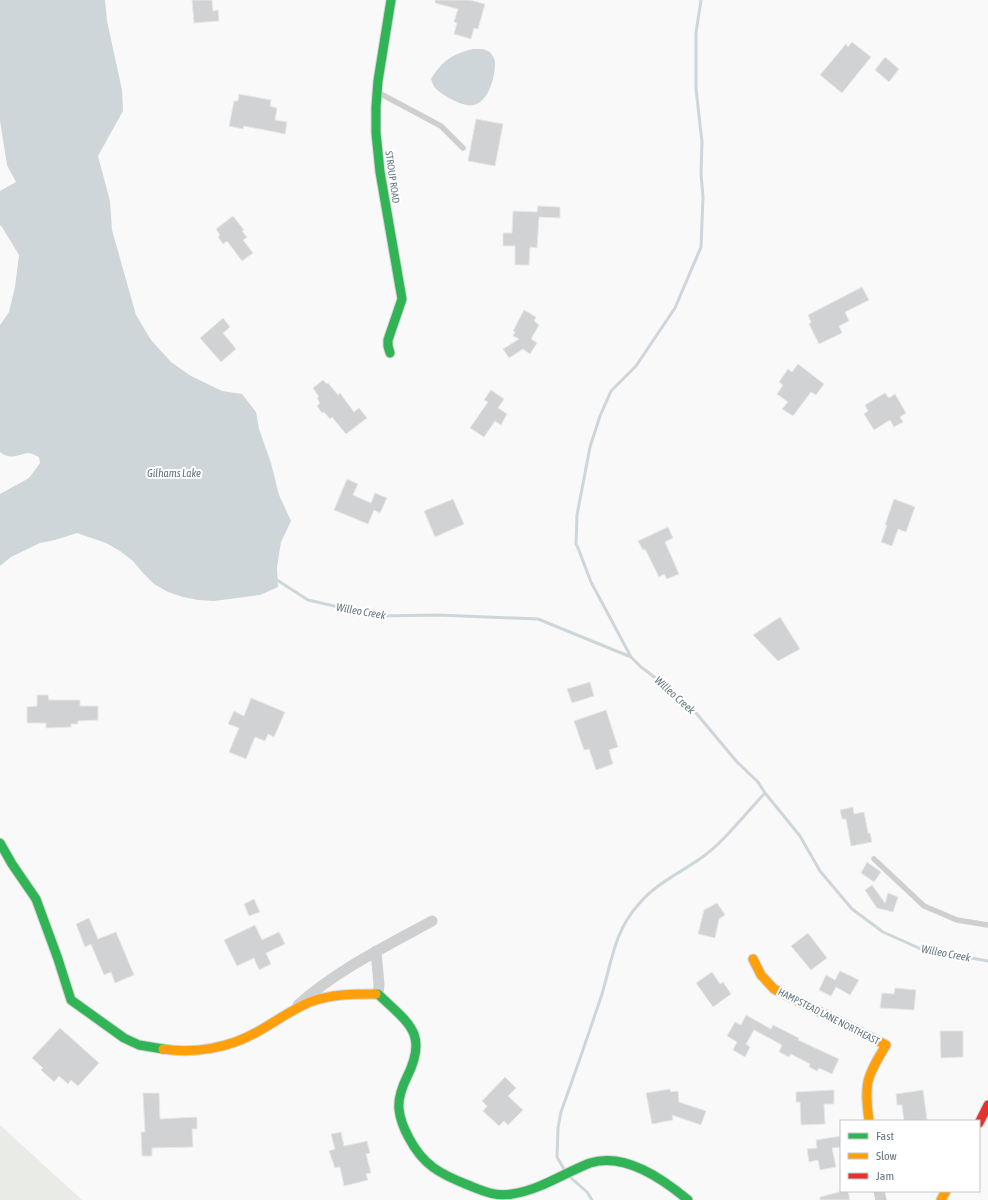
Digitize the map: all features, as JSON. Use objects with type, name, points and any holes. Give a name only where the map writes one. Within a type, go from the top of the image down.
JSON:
[{"type":"street","name":"STROUP ROAD","points":[[390,353],[388,345],[389,336],[402,299],[380,172],[376,133],[376,107],[391,0]]},
{"type":"street","points":[[0,843],[12,864],[36,898],[71,1000],[124,1038],[139,1045],[175,1051],[212,1049],[234,1043],[256,1033],[290,1012],[311,1002],[334,996],[378,994],[410,1024],[416,1039],[416,1056],[414,1065],[402,1090],[399,1101],[400,1114],[403,1125],[421,1158],[436,1170],[491,1195],[503,1196],[517,1195],[541,1186],[576,1169],[598,1161],[608,1161],[639,1169],[653,1176],[688,1200]]},
{"type":"street","points":[[290,1012],[312,992],[376,951],[432,920]]},
{"type":"street","points":[[376,951],[379,985],[378,994]]},
{"type":"street","name":"HAMPSTEAD LANE NORTHEAST","points":[[754,959],[761,975],[774,989],[886,1045],[869,1076],[866,1089],[866,1104],[869,1120]]},
{"type":"street","points":[[980,1121],[988,1105]]},
{"type":"lane","points":[[377,92],[441,126],[463,148]]},
{"type":"lane","points":[[874,859],[924,906],[957,920],[988,925]]},
{"type":"shaded area","points":[[0,1125],[82,1200],[0,1200]]},
{"type":"water","name":"Gilhams Lake","points":[[0,0],[105,0],[107,21],[122,90],[123,111],[98,156],[110,201],[112,230],[136,315],[151,340],[171,362],[191,376],[222,391],[242,394],[256,412],[259,429],[271,463],[279,495],[291,521],[281,542],[277,567],[278,587],[260,595],[214,601],[183,597],[168,592],[154,584],[133,561],[120,551],[106,543],[77,533],[40,543],[11,557],[0,566],[0,494],[29,478],[40,463],[39,457],[30,453],[11,457],[0,452],[0,325],[9,312],[15,287],[19,255],[0,225],[0,191],[16,182],[7,165],[0,121]]},
{"type":"water","points":[[473,49],[483,49],[490,52],[495,63],[495,69],[490,88],[484,99],[474,105],[465,105],[453,100],[435,88],[431,79],[448,59]]},
{"type":"building","points":[[192,0],[212,0],[213,11],[218,10],[219,21],[194,23]]},
{"type":"building","points":[[435,0],[470,0],[485,4],[478,29],[474,28],[471,39],[454,34],[457,23],[454,22],[458,9],[435,3]]},
{"type":"building","points":[[852,42],[871,57],[842,93],[820,75],[846,44],[848,47]]},
{"type":"building","points":[[885,57],[899,69],[889,82],[875,70]]},
{"type":"building","points":[[239,94],[271,100],[270,106],[277,108],[275,120],[287,122],[285,134],[244,126],[243,129],[229,126],[234,101],[238,101]]},
{"type":"building","points":[[476,119],[503,124],[495,166],[468,161]]},
{"type":"building","points":[[538,206],[560,207],[560,218],[539,217],[537,248],[530,247],[529,265],[515,265],[515,246],[503,246],[503,233],[512,233],[513,211],[537,212]]},
{"type":"building","points":[[233,216],[244,230],[242,231],[247,237],[243,240],[253,253],[242,261],[227,241],[223,244],[218,237],[220,235],[216,229]]},
{"type":"building","points":[[862,287],[869,300],[845,312],[849,321],[839,326],[842,333],[819,344],[809,324],[811,322],[808,315]]},
{"type":"building","points":[[524,310],[536,317],[534,321],[539,325],[531,339],[537,343],[530,354],[523,349],[509,358],[503,349],[519,339],[513,336],[515,332],[513,331]]},
{"type":"building","points":[[223,318],[230,327],[223,333],[236,349],[221,362],[200,338]]},
{"type":"building","points":[[798,364],[824,384],[816,395],[811,392],[793,416],[782,409],[788,402],[777,394],[783,385],[779,382],[788,369],[792,372]]},
{"type":"building","points":[[323,380],[327,384],[328,383],[338,395],[340,393],[354,412],[359,408],[367,418],[346,434],[332,417],[330,419],[324,412],[322,413],[317,406],[320,403],[317,398],[319,397],[313,388]]},
{"type":"building","points":[[491,390],[504,399],[498,408],[507,414],[501,425],[495,421],[484,437],[470,428],[488,402],[484,400]]},
{"type":"building","points":[[885,393],[889,398],[895,394],[906,413],[900,417],[903,422],[894,427],[890,420],[874,430],[864,414],[868,411],[865,405]]},
{"type":"building","points":[[347,479],[358,484],[353,495],[371,503],[375,493],[387,498],[380,513],[374,510],[368,524],[334,510]]},
{"type":"building","points":[[453,499],[464,524],[435,537],[424,511]]},
{"type":"building","points":[[894,499],[915,507],[906,532],[898,529],[892,546],[881,542]]},
{"type":"building","points":[[668,527],[673,538],[665,542],[679,574],[667,579],[664,574],[659,577],[645,549],[643,550],[638,541]]},
{"type":"building","points":[[780,617],[800,649],[778,661],[753,635]]},
{"type":"building","points":[[590,682],[594,696],[572,703],[567,689]]},
{"type":"building","points":[[37,695],[48,695],[49,700],[80,700],[80,706],[98,706],[98,720],[78,721],[78,724],[71,724],[71,727],[46,728],[46,723],[27,723],[27,707],[37,706]]},
{"type":"building","points":[[251,698],[285,712],[274,737],[268,734],[265,741],[255,737],[246,759],[229,752],[239,728],[228,724],[234,711],[244,716]]},
{"type":"building","points":[[606,710],[618,747],[609,750],[613,764],[596,770],[589,749],[584,750],[574,721]]},
{"type":"building","points":[[853,807],[854,814],[864,812],[868,833],[870,833],[872,842],[851,846],[846,819],[842,819],[840,810]]},
{"type":"building","points":[[867,862],[881,872],[874,882],[861,873]]},
{"type":"building","points":[[872,885],[885,903],[888,893],[898,897],[893,912],[877,908],[865,890]]},
{"type":"building","points":[[254,899],[260,912],[249,916],[244,904]]},
{"type":"building","points":[[717,903],[725,915],[719,919],[715,938],[698,934],[704,910]]},
{"type":"building","points":[[89,918],[98,939],[116,932],[134,975],[115,983],[111,972],[104,975],[91,944],[85,947],[76,924]]},
{"type":"building","points":[[255,925],[262,940],[279,932],[285,944],[266,953],[271,964],[259,970],[254,958],[237,966],[224,940]]},
{"type":"building","points":[[808,933],[827,958],[811,970],[791,946]]},
{"type":"building","points":[[840,971],[859,980],[850,995],[836,987],[831,996],[819,990],[826,975],[835,980]]},
{"type":"building","points":[[712,972],[720,984],[723,982],[731,994],[713,1007],[696,983]]},
{"type":"building","points":[[895,988],[916,990],[914,1010],[880,1008],[882,993],[894,994]]},
{"type":"building","points":[[746,1015],[771,1029],[773,1025],[799,1038],[798,1040],[839,1059],[832,1074],[819,1068],[817,1071],[809,1067],[810,1064],[791,1054],[789,1057],[779,1052],[782,1045],[754,1030],[746,1044],[750,1047],[745,1057],[733,1050],[737,1042],[727,1036],[735,1022],[741,1025]]},
{"type":"building","points":[[60,1028],[99,1063],[78,1086],[71,1080],[68,1084],[59,1076],[54,1082],[41,1070],[43,1068],[32,1058]]},
{"type":"building","points":[[940,1031],[963,1031],[963,1057],[941,1058]]},
{"type":"building","points":[[505,1077],[516,1088],[508,1096],[523,1110],[508,1125],[504,1121],[499,1126],[483,1111],[487,1106],[482,1101]]},
{"type":"building","points":[[670,1089],[671,1092],[678,1091],[679,1102],[706,1111],[701,1125],[672,1115],[673,1120],[652,1124],[646,1093]]},
{"type":"building","points":[[834,1090],[834,1104],[824,1104],[825,1124],[801,1125],[800,1102],[796,1102],[796,1092]]},
{"type":"building","points":[[923,1090],[927,1120],[904,1120],[902,1105],[897,1105],[896,1094]]},
{"type":"building","points":[[143,1093],[159,1093],[160,1119],[197,1117],[197,1129],[192,1129],[193,1147],[152,1148],[152,1156],[142,1156],[141,1132],[145,1132]]},
{"type":"building","points":[[341,1132],[344,1146],[367,1141],[370,1153],[366,1154],[371,1173],[366,1174],[368,1180],[344,1186],[340,1167],[335,1168],[329,1151],[335,1149],[331,1134]]},
{"type":"building","points":[[840,1136],[840,1147],[832,1148],[836,1167],[820,1170],[818,1160],[809,1162],[807,1149],[817,1148],[816,1140]]},
{"type":"building","points":[[840,1192],[848,1192],[850,1200],[820,1200],[820,1197]]},
{"type":"waterway","points":[[631,657],[591,582],[576,544],[577,515],[590,447],[600,416],[611,391],[636,366],[675,308],[701,247],[703,197],[701,174],[702,142],[696,89],[696,33],[701,0]]},
{"type":"waterway","name":"Willeo Creek","points":[[277,580],[308,600],[378,616],[438,615],[538,619],[631,657],[696,713],[737,762],[758,782],[765,793],[800,836],[820,871],[852,909],[883,932],[921,949],[988,961]]},
{"type":"waterway","points":[[564,1169],[557,1157],[558,1128],[561,1112],[602,994],[615,947],[624,926],[630,915],[652,891],[709,852],[726,836],[765,793]]},
{"type":"waterway","points":[[570,1177],[587,1192],[592,1200]]},
{"type":"traffic: fast","points":[[390,353],[388,340],[402,299],[380,172],[376,133],[376,107],[378,81],[391,0]]},
{"type":"traffic: fast","points":[[0,843],[12,864],[36,899],[71,1000],[124,1038],[139,1045],[163,1049]]},
{"type":"traffic: fast","points":[[376,994],[378,994],[406,1021],[412,1030],[415,1039],[416,1050],[413,1062],[400,1097],[400,1113],[404,1128],[414,1147],[433,1168],[449,1177],[479,1189],[490,1193],[506,1195],[532,1189],[590,1163],[617,1161],[630,1164],[655,1176],[688,1200]]},
{"type":"traffic: slow","points":[[753,959],[761,975],[774,989],[886,1045],[874,1065],[868,1081],[867,1098],[869,1120]]},
{"type":"traffic: slow","points":[[163,1049],[187,1051],[223,1046],[246,1038],[296,1009],[318,999],[351,994],[376,994]]},
{"type":"traffic: slow","points":[[941,1200],[945,1192]]},
{"type":"traffic: jam","points":[[980,1121],[988,1105]]}]
